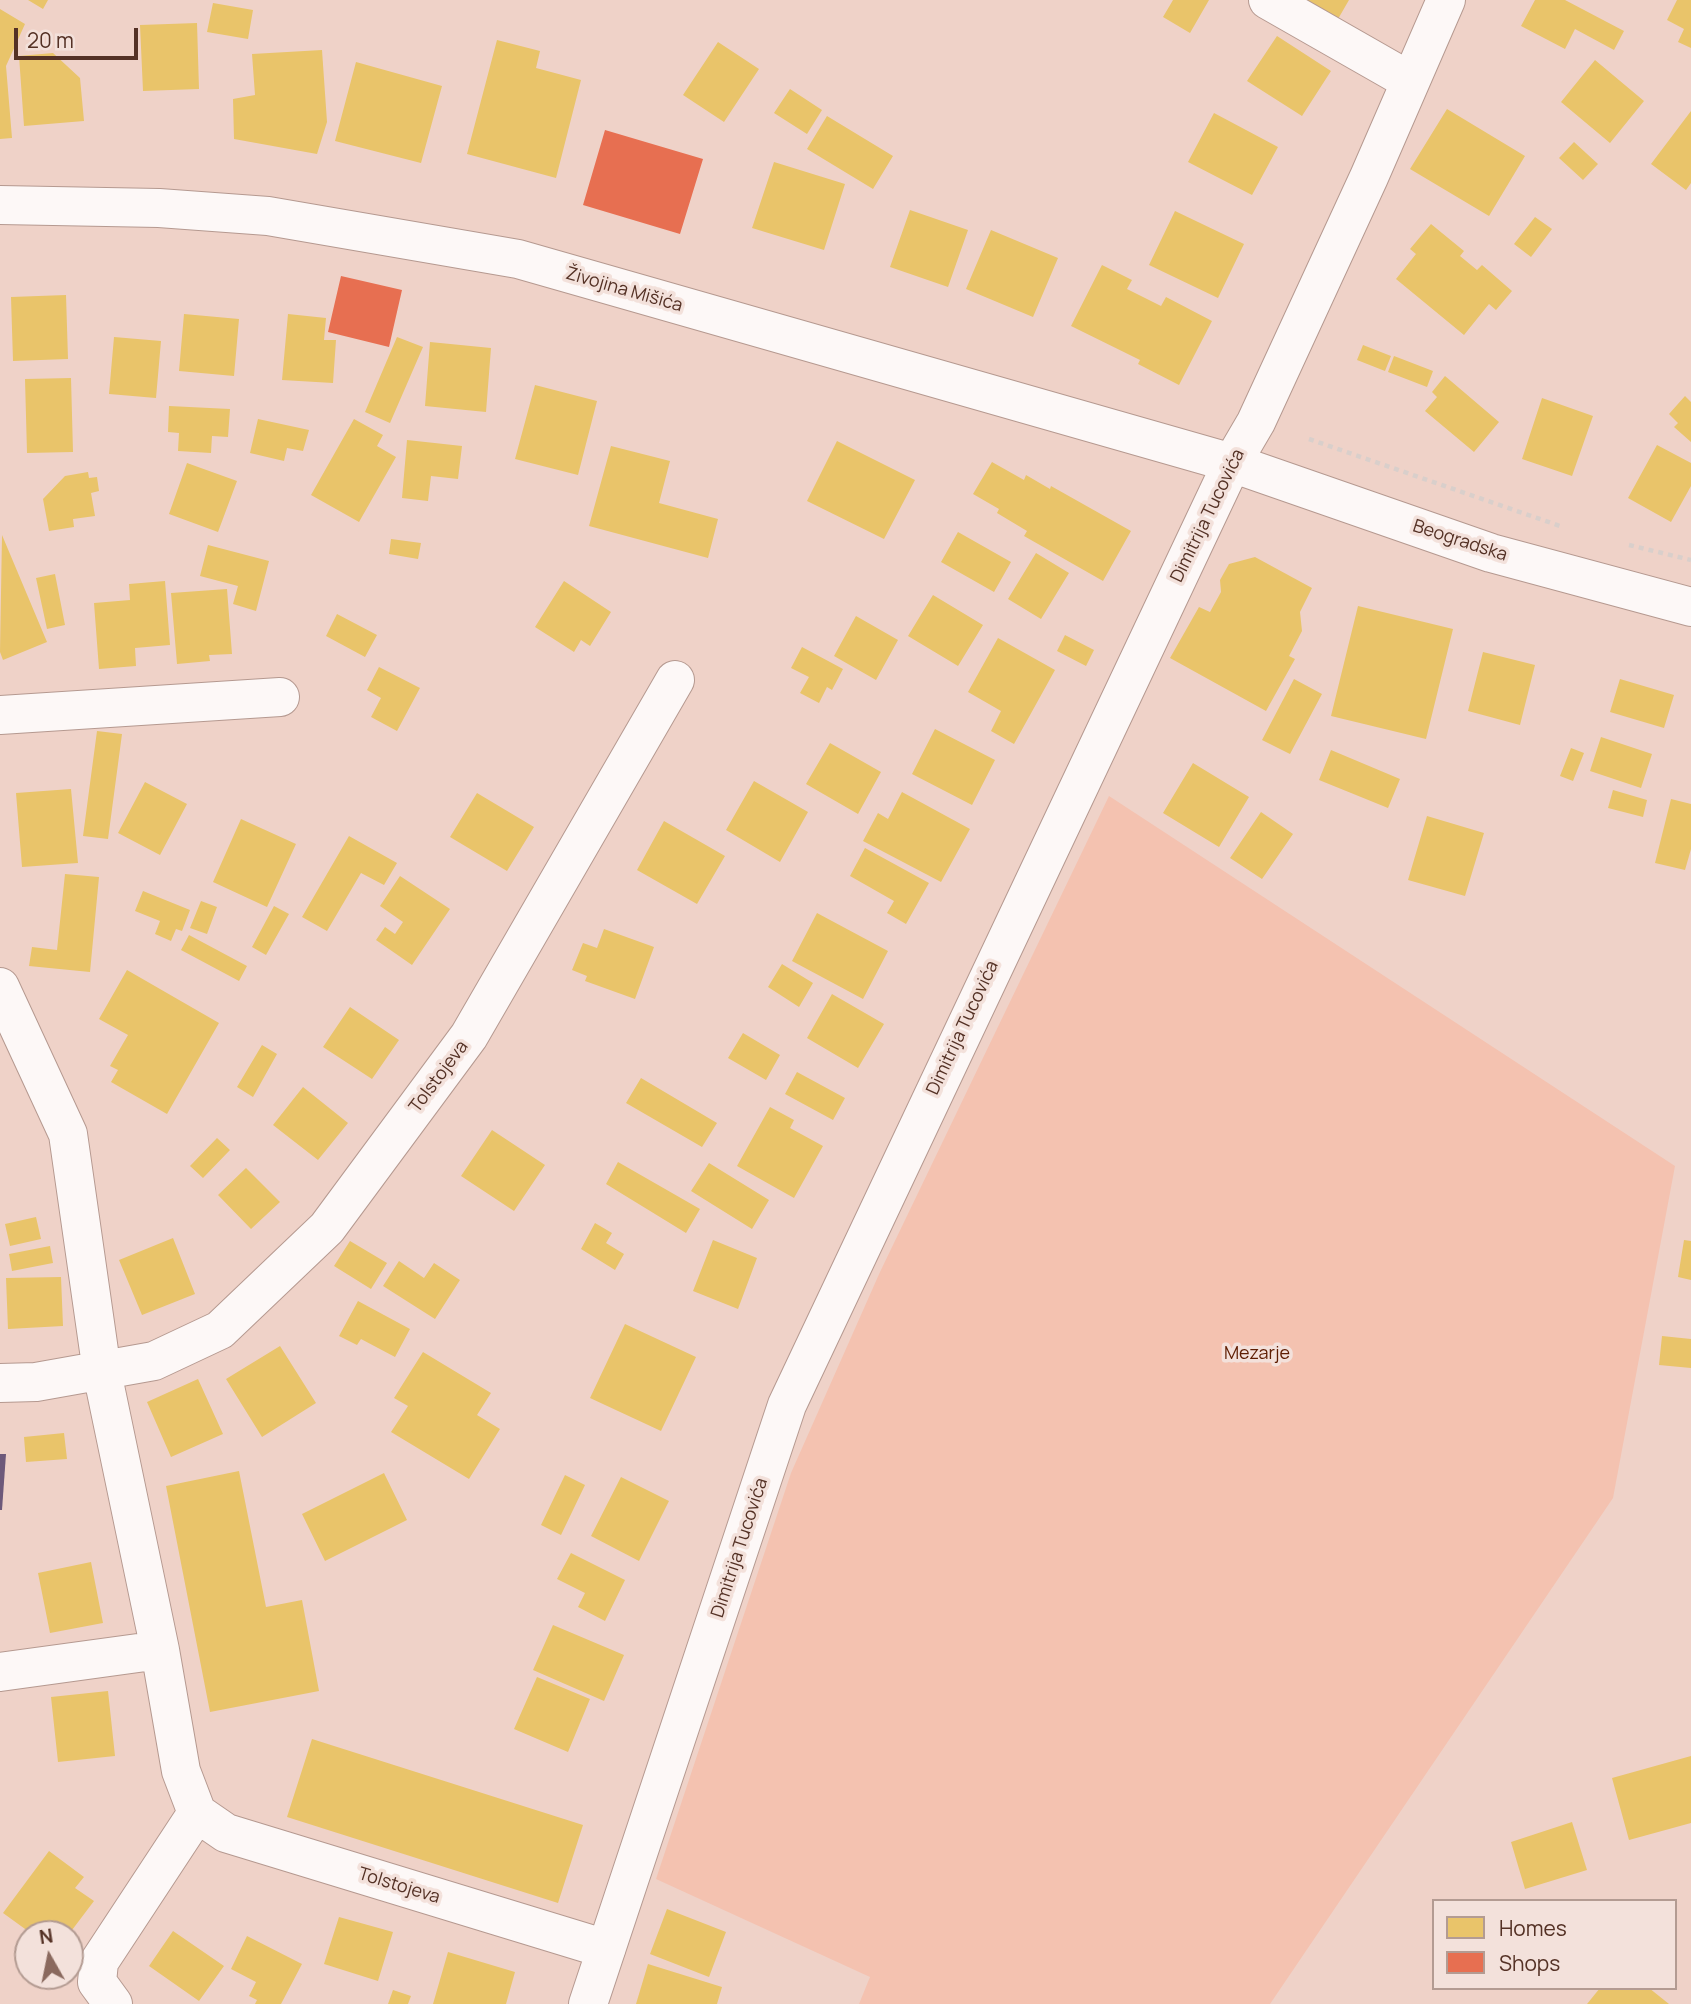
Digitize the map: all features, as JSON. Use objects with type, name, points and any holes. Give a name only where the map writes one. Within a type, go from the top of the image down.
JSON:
[{"type":"street","points":[[1268,0],[1410,80]]},
{"type":"street","name":"Dimitrija Tucovića","points":[[588,2004],[787,1405],[1232,463],[1256,422],[1369,177],[1446,0]]},
{"type":"street","name":"Živojina Mišića","points":[[0,205],[159,208],[268,216],[518,259],[1232,463]]},
{"type":"street","name":"Beogradska","points":[[1232,463],[1491,553],[1691,607]]},
{"type":"street","name":"Tolstojeva","points":[[0,1383],[36,1382],[102,1373],[153,1361],[220,1330],[327,1228],[469,1036],[675,680]]},
{"type":"street","points":[[0,715],[280,697]]},
{"type":"street","points":[[0,987],[68,1133],[102,1373],[160,1650],[181,1771],[197,1813],[99,1962],[97,1982],[113,2004]]},
{"type":"street","points":[[0,1672],[160,1650]]},
{"type":"street","name":"Tolstojeva","points":[[197,1813],[226,1833],[606,1949]]},
{"type":"path","points":[[1309,439],[1573,531]]},
{"type":"path","points":[[1626,544],[1691,561]]},
{"type":"green space","name":"Mezarje","points":[[1109,796],[1675,1166],[1613,1498],[1270,2004],[859,2004],[870,1977],[656,1879],[791,1473],[880,1272]]},
{"type":"building: Homes","points":[[28,0],[48,0],[43,9]]},
{"type":"building: Homes","points":[[1173,0],[1209,0],[1190,33],[1163,17]]},
{"type":"building: Homes","points":[[1306,0],[1349,0],[1338,19]]},
{"type":"building: Homes","points":[[1535,0],[1565,0],[1624,31],[1614,50],[1575,29],[1565,49],[1521,26]]},
{"type":"building: Homes","points":[[1677,0],[1691,0],[1691,48],[1678,42],[1684,29],[1667,20]]},
{"type":"building: Homes","points":[[213,3],[253,10],[248,39],[207,32]]},
{"type":"building: Homes","points":[[0,9],[25,24],[6,66],[12,138],[0,139]]},
{"type":"building: Homes","points":[[197,23],[199,89],[143,91],[140,25]]},
{"type":"building: Homes","points":[[1277,36],[1331,71],[1302,116],[1247,81]]},
{"type":"building: Homes","points":[[497,40],[540,51],[536,68],[581,80],[556,178],[467,154]]},
{"type":"building: Homes","points":[[718,42],[759,69],[724,122],[683,95]]},
{"type":"building: Homes","points":[[322,50],[327,122],[317,154],[234,139],[233,99],[255,95],[252,54]]},
{"type":"building: Homes","points":[[53,53],[80,78],[84,121],[24,126],[19,56]]},
{"type":"building: Homes","points":[[1595,60],[1644,101],[1610,143],[1561,102]]},
{"type":"building: Homes","points":[[356,62],[442,86],[421,163],[335,141]]},
{"type":"building: Homes","points":[[790,89],[822,110],[807,134],[774,113]]},
{"type":"building: Homes","points":[[1447,109],[1525,156],[1489,216],[1410,169]]},
{"type":"building: Homes","points":[[1691,111],[1691,183],[1686,190],[1651,164]]},
{"type":"building: Homes","points":[[1214,113],[1278,147],[1252,195],[1188,162]]},
{"type":"building: Homes","points":[[827,116],[893,156],[873,189],[807,149]]},
{"type":"building: Homes","points":[[1574,142],[1598,164],[1583,180],[1559,158]]},
{"type":"building: Homes","points":[[774,162],[845,184],[824,250],[752,228]]},
{"type":"building: Homes","points":[[910,210],[968,230],[948,287],[890,267]]},
{"type":"building: Homes","points":[[1175,211],[1244,244],[1218,298],[1149,265]]},
{"type":"building: Homes","points":[[1535,217],[1552,229],[1531,257],[1514,244]]},
{"type":"building: Homes","points":[[1431,224],[1464,251],[1460,256],[1477,270],[1482,265],[1512,291],[1496,310],[1489,304],[1464,335],[1396,279],[1416,254],[1410,249]]},
{"type":"building: Homes","points":[[991,230],[1058,258],[1033,317],[966,289]]},
{"type":"building: Homes","points":[[1102,265],[1132,280],[1127,289],[1161,306],[1166,297],[1212,321],[1179,385],[1138,364],[1140,360],[1071,326]]},
{"type":"building: Homes","points":[[66,295],[68,359],[13,361],[11,297]]},
{"type":"building: Homes","points":[[184,314],[239,319],[234,376],[179,371]]},
{"type":"building: Homes","points":[[288,314],[326,318],[324,340],[336,340],[333,383],[282,380]]},
{"type":"building: Homes","points":[[114,337],[161,341],[156,398],[109,394]]},
{"type":"building: Homes","points":[[397,337],[423,347],[390,423],[365,412]]},
{"type":"building: Homes","points":[[430,342],[491,348],[486,412],[425,406]]},
{"type":"building: Homes","points":[[1363,345],[1391,356],[1385,371],[1357,360]]},
{"type":"building: Homes","points":[[1394,356],[1433,371],[1427,387],[1388,372]]},
{"type":"building: Homes","points":[[1445,376],[1499,422],[1474,452],[1425,411],[1437,397],[1432,392]]},
{"type":"building: Homes","points":[[71,378],[73,452],[27,453],[25,379]]},
{"type":"building: Homes","points":[[535,385],[597,401],[578,475],[515,459]]},
{"type":"building: Homes","points":[[1685,396],[1691,402],[1691,442],[1674,427],[1678,423],[1669,414]]},
{"type":"building: Homes","points":[[1542,398],[1593,416],[1572,476],[1522,459]]},
{"type":"building: Homes","points":[[169,406],[230,409],[228,437],[212,436],[211,453],[178,451],[179,433],[168,432]]},
{"type":"building: Homes","points":[[258,419],[309,430],[303,451],[287,448],[284,461],[250,453]]},
{"type":"building: Homes","points":[[354,419],[383,435],[377,446],[396,457],[359,522],[311,495]]},
{"type":"building: Homes","points":[[407,440],[462,446],[458,479],[431,476],[428,501],[402,498]]},
{"type":"building: Homes","points":[[837,441],[915,480],[884,539],[807,501]]},
{"type":"building: Homes","points":[[1657,445],[1691,463],[1691,486],[1671,522],[1628,498]]},
{"type":"building: Homes","points":[[611,446],[670,461],[659,503],[718,519],[708,558],[589,526]]},
{"type":"building: Homes","points":[[992,462],[1024,480],[1026,475],[1050,489],[1051,486],[1131,531],[1103,581],[1024,536],[1027,531],[997,513],[999,509],[973,494]]},
{"type":"building: Homes","points":[[187,463],[237,481],[218,532],[169,514]]},
{"type":"building: Homes","points":[[88,472],[89,478],[97,477],[99,491],[91,493],[95,516],[73,519],[74,527],[49,531],[43,499],[65,476]]},
{"type":"building: Homes","points":[[958,532],[1011,562],[994,592],[941,562]]},
{"type":"building: Homes","points":[[2,535],[47,642],[3,660],[0,652]]},
{"type":"building: Homes","points":[[391,539],[421,543],[418,559],[389,554]]},
{"type":"building: Homes","points":[[208,545],[269,561],[256,611],[233,604],[238,586],[200,576]]},
{"type":"building: Homes","points":[[1036,553],[1069,573],[1041,619],[1008,599]]},
{"type":"building: Homes","points":[[1255,557],[1312,588],[1300,612],[1302,631],[1289,656],[1295,659],[1266,711],[1170,658],[1199,607],[1210,612],[1221,592],[1220,580],[1229,564]]},
{"type":"building: Homes","points":[[55,574],[65,625],[47,629],[36,578]]},
{"type":"building: Homes","points":[[165,581],[170,645],[135,648],[136,666],[99,669],[94,603],[130,600],[129,584]]},
{"type":"building: Homes","points":[[564,581],[611,612],[590,646],[581,640],[574,652],[535,627]]},
{"type":"building: Homes","points":[[227,589],[232,654],[209,655],[210,661],[177,664],[171,593]]},
{"type":"building: Homes","points":[[933,595],[983,625],[958,666],[908,636]]},
{"type":"building: Homes","points":[[1358,606],[1453,629],[1426,739],[1331,716]]},
{"type":"building: Homes","points":[[337,614],[377,635],[365,657],[326,636]]},
{"type":"building: Homes","points":[[856,616],[898,640],[876,680],[834,656]]},
{"type":"building: Homes","points":[[1065,635],[1094,650],[1086,666],[1057,651]]},
{"type":"building: Homes","points":[[998,638],[1055,670],[1014,744],[991,731],[1001,711],[968,692]]},
{"type":"building: Homes","points":[[802,647],[843,669],[832,690],[827,687],[819,703],[800,693],[809,677],[791,668]]},
{"type":"building: Homes","points":[[1483,652],[1535,665],[1520,725],[1468,711]]},
{"type":"building: Homes","points":[[379,667],[420,688],[397,731],[371,717],[381,698],[367,690]]},
{"type":"building: Homes","points":[[1294,679],[1322,694],[1290,754],[1262,740]]},
{"type":"building: Homes","points":[[1620,679],[1674,695],[1664,728],[1610,712]]},
{"type":"building: Homes","points":[[935,729],[995,760],[972,805],[912,774]]},
{"type":"building: Homes","points":[[97,731],[122,734],[108,839],[83,836]]},
{"type":"building: Homes","points":[[1601,737],[1652,754],[1641,788],[1590,771]]},
{"type":"building: Homes","points":[[830,743],[881,772],[858,814],[806,784]]},
{"type":"building: Homes","points":[[1571,748],[1584,753],[1573,781],[1560,776]]},
{"type":"building: Homes","points":[[1331,750],[1400,779],[1388,808],[1319,780]]},
{"type":"building: Homes","points":[[1193,763],[1249,797],[1219,847],[1163,813]]},
{"type":"building: Homes","points":[[754,781],[808,812],[780,862],[726,830]]},
{"type":"building: Homes","points":[[145,782],[187,804],[160,855],[118,833]]},
{"type":"building: Homes","points":[[71,789],[78,863],[22,867],[16,793]]},
{"type":"building: Homes","points":[[1613,790],[1647,800],[1643,817],[1608,808]]},
{"type":"building: Homes","points":[[902,792],[970,829],[941,882],[863,841],[878,813],[888,819]]},
{"type":"building: Homes","points":[[477,793],[534,827],[507,871],[450,837]]},
{"type":"building: Homes","points":[[1671,799],[1691,804],[1691,849],[1685,870],[1655,863]]},
{"type":"building: Homes","points":[[1261,812],[1293,834],[1262,879],[1230,858]]},
{"type":"building: Homes","points":[[1427,816],[1484,833],[1465,896],[1408,880]]},
{"type":"building: Homes","points":[[241,819],[296,844],[267,907],[213,882]]},
{"type":"building: Homes","points":[[664,821],[725,856],[697,904],[637,870]]},
{"type":"building: Homes","points":[[349,836],[397,863],[384,885],[361,873],[327,931],[302,917]]},
{"type":"building: Homes","points":[[865,848],[929,883],[906,924],[887,913],[894,901],[850,876]]},
{"type":"building: Homes","points":[[65,874],[99,877],[90,972],[29,966],[32,947],[57,950]]},
{"type":"building: Homes","points":[[400,876],[450,909],[412,965],[376,940],[385,927],[395,934],[403,922],[380,906]]},
{"type":"building: Homes","points":[[143,891],[190,910],[182,931],[176,929],[171,941],[155,934],[160,921],[135,911]]},
{"type":"building: Homes","points":[[201,901],[217,907],[207,934],[190,928]]},
{"type":"building: Homes","points":[[274,906],[289,914],[266,955],[252,947]]},
{"type":"building: Homes","points":[[817,913],[888,951],[863,999],[792,961]]},
{"type":"building: Homes","points":[[604,929],[654,947],[635,999],[585,981],[587,976],[572,970],[583,943],[597,948]]},
{"type":"building: Homes","points":[[189,935],[247,966],[239,981],[181,950]]},
{"type":"building: Homes","points":[[782,964],[813,983],[799,1007],[768,987]]},
{"type":"building: Homes","points":[[127,970],[219,1023],[167,1114],[111,1082],[118,1070],[110,1066],[128,1035],[99,1019]]},
{"type":"building: Homes","points":[[832,994],[884,1024],[858,1068],[807,1038]]},
{"type":"building: Homes","points":[[350,1007],[399,1040],[372,1079],[323,1047]]},
{"type":"building: Homes","points":[[743,1033],[780,1055],[766,1080],[728,1058]]},
{"type":"building: Homes","points":[[262,1045],[277,1054],[253,1097],[237,1087]]},
{"type":"building: Homes","points":[[797,1072],[845,1098],[833,1120],[785,1094]]},
{"type":"building: Homes","points":[[641,1078],[717,1123],[702,1147],[626,1103]]},
{"type":"building: Homes","points":[[303,1087],[348,1123],[318,1160],[273,1125]]},
{"type":"building: Homes","points":[[770,1107],[794,1120],[790,1128],[823,1146],[794,1198],[737,1166]]},
{"type":"building: Homes","points":[[492,1130],[545,1165],[514,1211],[461,1176]]},
{"type":"building: Homes","points":[[217,1138],[230,1150],[203,1178],[190,1166]]},
{"type":"building: Homes","points":[[618,1162],[700,1209],[686,1233],[606,1184]]},
{"type":"building: Homes","points":[[709,1163],[769,1200],[752,1229],[691,1191]]},
{"type":"building: Homes","points":[[246,1168],[280,1202],[251,1229],[218,1195]]},
{"type":"building: Homes","points":[[36,1217],[41,1239],[10,1246],[5,1224]]},
{"type":"building: Homes","points":[[595,1223],[612,1233],[606,1243],[624,1254],[615,1270],[581,1249]]},
{"type":"building: Homes","points":[[173,1238],[195,1294],[142,1315],[119,1260]]},
{"type":"building: Homes","points":[[713,1240],[757,1258],[738,1309],[693,1291]]},
{"type":"building: Homes","points":[[1684,1240],[1691,1241],[1691,1280],[1678,1277]]},
{"type":"building: Homes","points":[[350,1241],[387,1263],[371,1289],[334,1266]]},
{"type":"building: Homes","points":[[50,1246],[53,1263],[12,1271],[9,1254]]},
{"type":"building: Homes","points":[[399,1261],[424,1278],[434,1263],[460,1280],[435,1319],[383,1286]]},
{"type":"building: Homes","points":[[61,1277],[63,1326],[8,1329],[6,1278]]},
{"type":"building: Homes","points":[[358,1301],[410,1329],[395,1357],[361,1339],[357,1345],[339,1336]]},
{"type":"building: Homes","points":[[625,1324],[696,1357],[661,1431],[590,1398]]},
{"type":"building: Homes","points":[[1662,1336],[1691,1339],[1691,1368],[1659,1365]]},
{"type":"building: Homes","points":[[280,1346],[316,1403],[262,1437],[226,1379]]},
{"type":"building: Homes","points":[[423,1352],[491,1393],[477,1415],[500,1429],[469,1479],[391,1432],[408,1406],[394,1398]]},
{"type":"building: Homes","points":[[198,1379],[223,1434],[171,1457],[147,1402]]},
{"type":"building: Homes","points":[[64,1433],[67,1459],[26,1462],[24,1437]]},
{"type":"building: Homes","points":[[239,1471],[266,1607],[302,1600],[319,1691],[210,1712],[166,1486]]},
{"type":"building: Homes","points":[[384,1473],[407,1520],[325,1561],[302,1514]]},
{"type":"building: Homes","points":[[565,1475],[585,1485],[561,1535],[541,1525]]},
{"type":"building: Homes","points":[[621,1477],[669,1501],[639,1561],[591,1536]]},
{"type":"building: Homes","points":[[571,1553],[625,1580],[605,1621],[578,1607],[585,1593],[557,1579]]},
{"type":"building: Homes","points":[[91,1562],[103,1623],[50,1633],[38,1573]]},
{"type":"building: Homes","points":[[553,1625],[624,1655],[604,1701],[533,1670]]},
{"type":"building: Homes","points":[[537,1677],[590,1699],[568,1752],[514,1729]]},
{"type":"building: Homes","points":[[108,1691],[115,1756],[58,1762],[51,1697]]},
{"type":"building: Homes","points":[[312,1739],[583,1825],[558,1903],[287,1817]]},
{"type":"building: Homes","points":[[1691,1756],[1691,1823],[1629,1840],[1612,1778]]},
{"type":"building: Homes","points":[[1572,1822],[1587,1870],[1525,1889],[1511,1842]]},
{"type":"building: Homes","points":[[49,1851],[84,1877],[75,1888],[94,1901],[80,1920],[14,1921],[3,1913]]},
{"type":"building: Homes","points":[[667,1909],[726,1932],[709,1977],[650,1954]]},
{"type":"building: Homes","points":[[339,1917],[393,1932],[378,1981],[324,1964]]},
{"type":"building: Homes","points":[[173,1931],[224,1966],[199,2001],[149,1966]]},
{"type":"building: Homes","points":[[247,1936],[302,1964],[281,2004],[255,2004],[257,2000],[249,1996],[256,1982],[231,1969]]},
{"type":"building: Homes","points":[[448,1952],[515,1972],[506,2004],[433,2004]]},
{"type":"building: Homes","points":[[648,1964],[722,1987],[717,2004],[636,2004]]},
{"type":"building: Homes","points":[[393,1990],[411,1996],[408,2004],[388,2004]]},
{"type":"building: Homes","points":[[1598,1990],[1652,1990],[1669,2004],[1587,2004]]},
{"type":"building: Shops","points":[[605,130],[703,159],[680,234],[583,205]]},
{"type":"building: Shops","points":[[341,276],[402,290],[389,347],[328,332]]},
{"type":"building: Offices","points":[[0,1454],[6,1454],[2,1510],[0,1510]]}]
